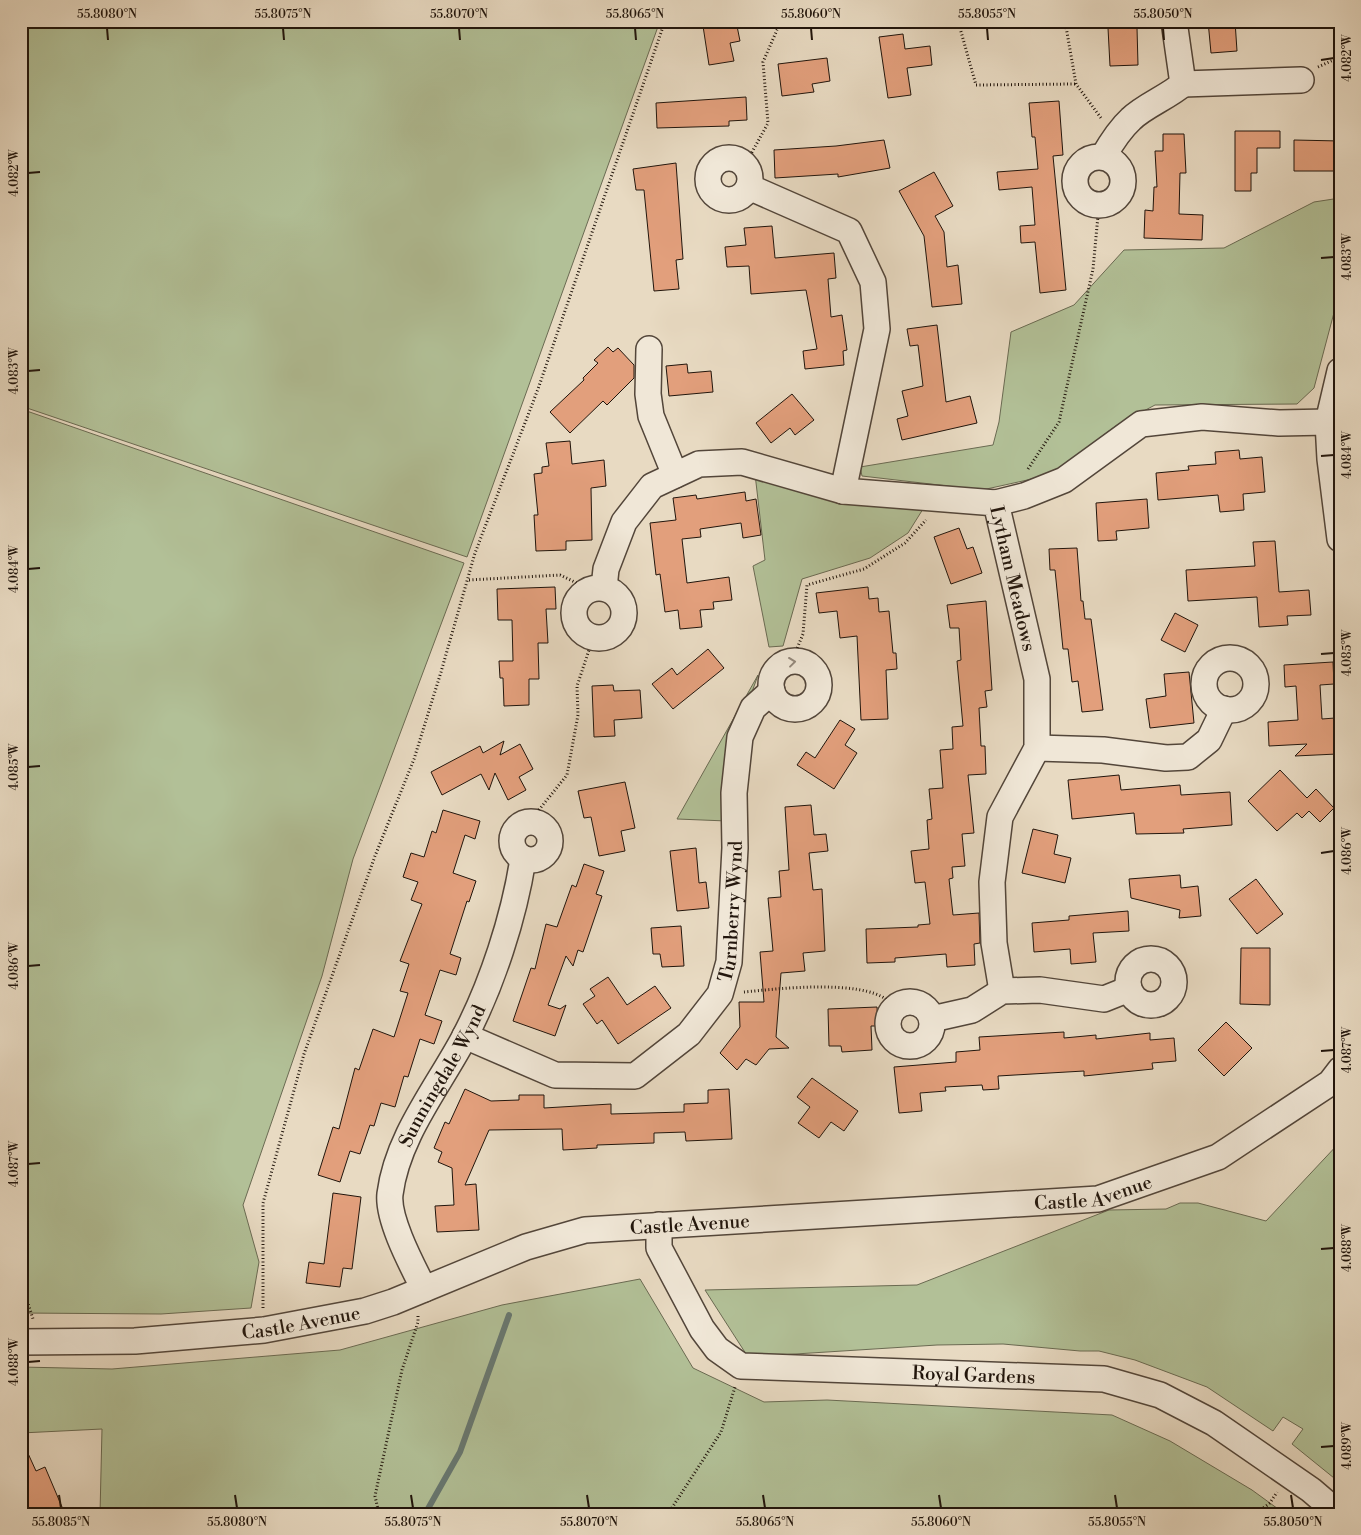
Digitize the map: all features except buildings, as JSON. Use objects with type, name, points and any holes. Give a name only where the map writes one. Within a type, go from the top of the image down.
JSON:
[{"type":"street","points":[[1174,21],[1184,84]]},
{"type":"street","points":[[1109,147],[1123,179],[1119,194],[1107,204],[1091,204],[1078,194],[1075,179],[1081,164],[1109,147],[1132,117],[1168,97],[1184,84],[1301,80]]},
{"type":"street","points":[[747,176],[849,231],[874,282],[877,328],[843,491]]},
{"type":"street","points":[[649,349],[648,394],[651,416],[675,475]]},
{"type":"street","points":[[1340,371],[1328,422],[1330,459],[1340,539]]},
{"type":"street","points":[[996,504],[1024,496],[1064,480],[1141,424],[1202,417],[1279,423],[1328,422]]},
{"type":"street","name":"Lytham Meadows","points":[[600,588],[624,522],[652,486],[699,464],[742,462],[843,491],[942,501],[996,504],[1037,679],[1038,748]]},
{"type":"street","points":[[600,588],[618,596],[624,611],[624,619],[621,626],[609,637],[593,638],[579,629],[574,612],[580,596],[600,588]]},
{"type":"street","points":[[792,661],[807,664],[817,676],[818,691],[815,698],[803,708],[795,709],[780,704],[772,691],[773,675],[778,668],[792,661]]},
{"type":"street","name":"Turnberry Wynd","points":[[465,1036],[555,1075],[635,1076],[689,1034],[720,994],[729,962],[735,848],[734,793],[740,737],[753,708],[772,691]]},
{"type":"street","points":[[1002,991],[994,943],[992,882],[1000,816],[1038,748],[1103,750],[1166,758],[1188,757],[1209,740],[1224,709]]},
{"type":"street","name":"Sunningdale Wynd","points":[[420,1291],[398,1235],[390,1196],[401,1153],[465,1036],[490,977],[518,894],[523,859],[529,860],[542,857],[546,853],[551,841],[542,824],[530,821]]},
{"type":"street","points":[[932,1019],[972,1010],[1002,991],[1040,990],[1104,999],[1129,989]]},
{"type":"street","points":[[905,1002],[919,1004],[925,1008],[932,1019],[932,1026],[926,1039],[914,1046],[900,1044],[891,1035],[888,1022],[893,1009],[905,1002]]},
{"type":"street","name":"Castle Avenue","points":[[30,1342],[135,1340],[264,1330],[365,1311],[420,1291],[526,1247],[585,1230],[1098,1199],[1218,1157],[1330,1082],[1340,1070]]},
{"type":"street","points":[[659,1225],[659,1248],[702,1329],[717,1350],[740,1366]]},
{"type":"street","name":"Royal Gardens","points":[[740,1366],[1104,1379],[1160,1395],[1214,1423],[1311,1490],[1339,1514]]},
{"type":"path","points":[[264,1330],[263,1203],[304,1054],[374,856],[414,759],[469,580],[475,554],[538,388],[665,21]]},
{"type":"path","points":[[747,176],[768,123],[763,62],[777,30],[785,21]]},
{"type":"path","points":[[958,21],[976,85],[1076,84]]},
{"type":"path","points":[[1064,21],[1076,84],[1109,147]]},
{"type":"path","points":[[1024,496],[1027,470],[1059,422],[1093,269],[1099,205]]},
{"type":"path","points":[[792,661],[803,634],[807,585],[864,569],[906,543],[942,501]]},
{"type":"path","points":[[469,580],[560,575],[582,586],[600,588]]},
{"type":"path","points":[[530,821],[567,775],[578,714],[577,686],[593,638]]},
{"type":"path","points":[[720,994],[821,986],[865,992],[886,999],[893,1009]]},
{"type":"path","points":[[21,1281],[30,1342]]},
{"type":"path","points":[[379,1514],[375,1496],[402,1370],[418,1322],[420,1291]]},
{"type":"path","points":[[668,1514],[721,1432],[731,1404],[740,1366]]},
{"type":"path","points":[[1255,1514],[1270,1503],[1288,1475]]},
{"type":"green space","points":[[21,21],[660,21],[467,557],[21,406]]},
{"type":"green space","points":[[1340,198],[1340,290],[1314,388],[1297,404],[1155,405],[1117,425],[1050,475],[982,490],[862,476],[860,467],[993,445],[999,422],[1011,332],[1074,305],[1124,250],[1224,248],[1314,202]]},
{"type":"green space","points":[[21,409],[464,563],[353,859],[322,976],[243,1205],[259,1262],[251,1308],[161,1314],[21,1313]]},
{"type":"green space","points":[[755,474],[923,509],[908,533],[870,558],[802,579],[783,646],[769,647],[753,566],[765,560]]},
{"type":"green space","points":[[758,675],[734,743],[727,821],[677,819]]},
{"type":"green space","points":[[1340,1142],[1340,1475],[1334,1478],[1292,1444],[1303,1429],[1283,1417],[1273,1431],[1207,1387],[1135,1360],[1099,1351],[1003,1344],[937,1345],[748,1357],[705,1290],[917,1285],[1109,1210],[1166,1209],[1180,1203],[1198,1203],[1266,1221]]},
{"type":"green space","points":[[640,1279],[693,1368],[764,1402],[827,1400],[1112,1415],[1170,1441],[1252,1490],[1285,1514],[100,1514],[102,1429],[21,1433],[21,1367],[112,1369],[340,1350],[502,1305]]},
{"type":"waterway","points":[[425,1514],[460,1452],[509,1315]]}]
